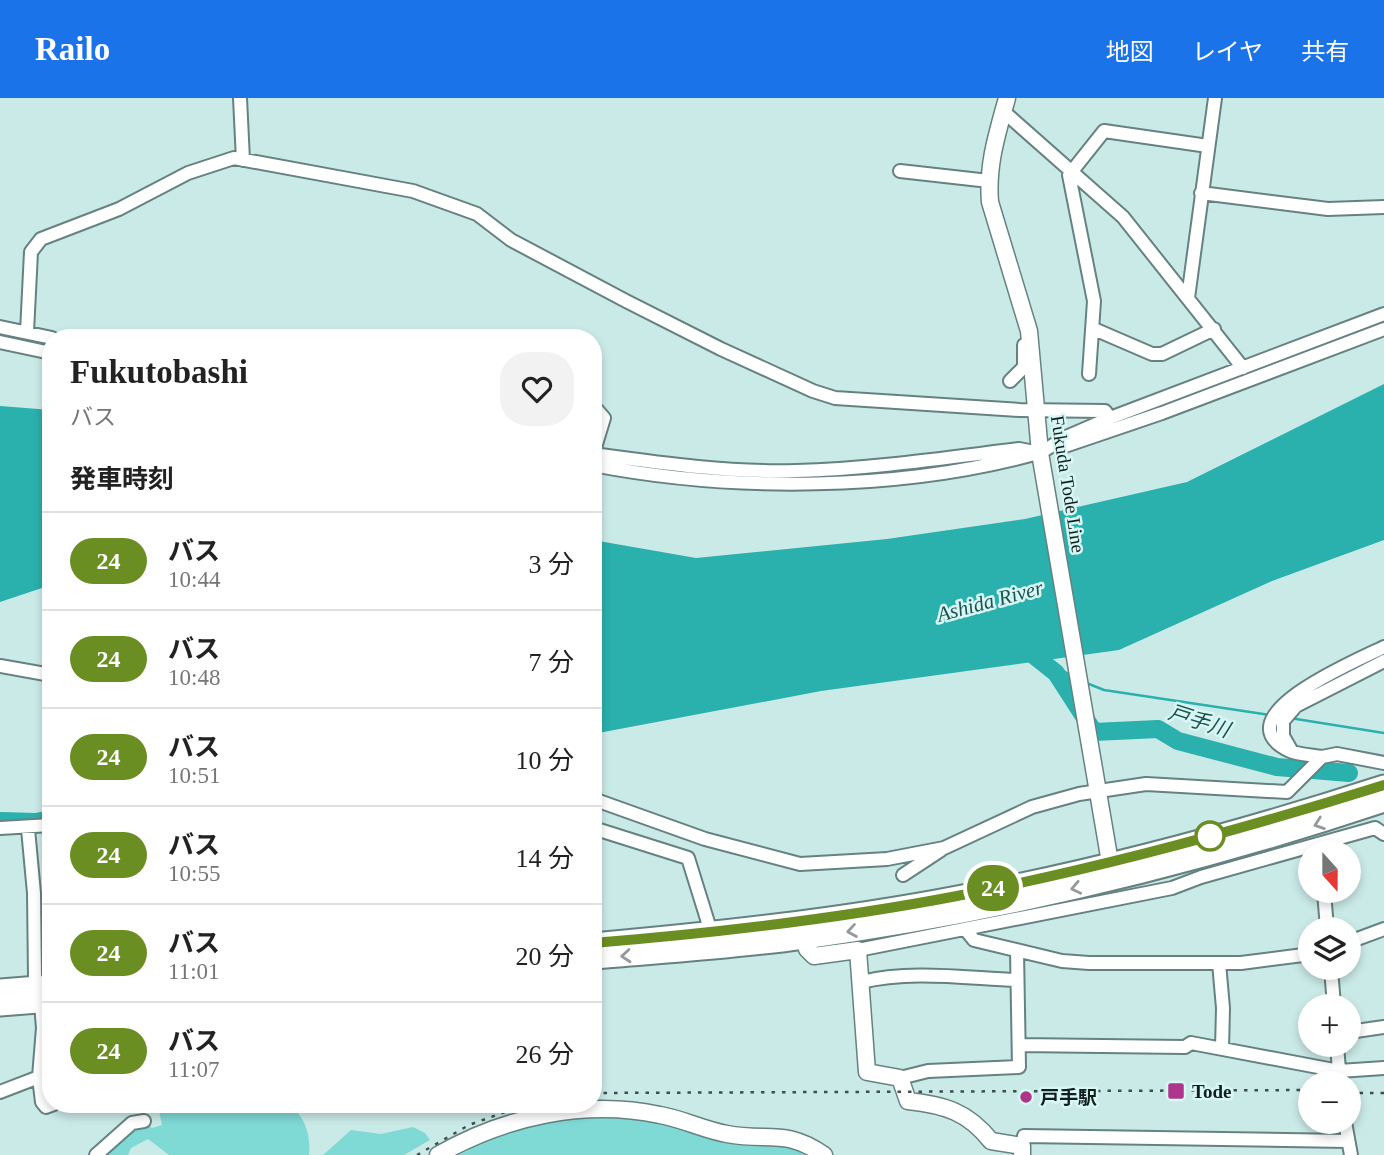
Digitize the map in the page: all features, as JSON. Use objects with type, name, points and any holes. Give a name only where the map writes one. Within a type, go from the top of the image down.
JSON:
[{"type":"highway","points":[[602,958],[802,930],[962,913],[1111,871],[1384,785]]},
{"type":"highway","points":[[1111,871],[1299,831],[1384,802]]},
{"type":"highway","points":[[602,942],[711,932],[802,930]]},
{"type":"highway","points":[[0,989],[42,994]]},
{"type":"highway","points":[[0,1006],[42,995]]},
{"type":"main road","name":"Fukuda Tode Line","points":[[1005,105],[993,142],[989,181],[993,213],[1031,342],[1040,455],[1111,871]]},
{"type":"main road","points":[[802,930],[814,956],[858,950],[867,1072],[900,1078],[908,1101],[938,1104],[975,1121],[991,1142],[1022,1150]]},
{"type":"main road","points":[[602,1109],[619,1108],[661,1115],[728,1134],[774,1135],[804,1141],[824,1155]]},
{"type":"main road","points":[[438,1155],[504,1123],[557,1113]]},
{"type":"street","points":[[240,98],[243,160]]},
{"type":"street","points":[[1188,298],[1214,98]]},
{"type":"street","points":[[1005,105],[1123,217],[1243,369]]},
{"type":"street","points":[[1089,374],[1094,329],[1092,281],[1069,175],[1104,131],[1208,146]]},
{"type":"street","points":[[27,332],[31,252],[41,239],[119,209],[216,162],[243,160],[412,191],[477,214],[510,240],[721,349],[813,391],[835,398],[1105,411],[1110,418]]},
{"type":"street","points":[[901,171],[989,181]]},
{"type":"street","points":[[1201,194],[1328,209],[1384,207]]},
{"type":"street","points":[[1040,455],[1066,437],[1110,418],[1384,314]]},
{"type":"street","points":[[0,327],[42,336]]},
{"type":"street","points":[[1094,329],[1152,354],[1162,354],[1214,329]]},
{"type":"street","points":[[602,466],[669,476],[775,484],[911,477],[1040,455],[1162,413],[1384,329]]},
{"type":"street","points":[[0,342],[42,351]]},
{"type":"street","points":[[1010,381],[1024,367],[1024,344],[1031,342]]},
{"type":"street","points":[[602,455],[792,471],[845,469],[1019,449],[1040,455]]},
{"type":"street","points":[[647,461],[649,466],[669,476]]},
{"type":"street","points":[[1384,647],[1292,696],[1276,709],[1272,722],[1273,737],[1279,745],[1293,753],[1322,757],[1337,754],[1384,763]]},
{"type":"street","points":[[1293,753],[1283,736],[1283,721],[1296,706],[1384,661]]},
{"type":"street","points":[[0,666],[42,673]]},
{"type":"street","points":[[903,875],[944,848],[1032,807],[1097,791],[1146,784],[1181,783],[1287,792],[1322,757]]},
{"type":"street","points":[[602,802],[705,839],[800,864],[887,859],[944,848]]},
{"type":"street","points":[[0,828],[42,827]]},
{"type":"street","points":[[1343,840],[1375,828],[1384,834]]},
{"type":"street","points":[[28,829],[34,893],[33,945],[42,982]]},
{"type":"street","points":[[602,831],[688,858],[711,932]]},
{"type":"street","points":[[858,950],[1172,888],[1201,877],[1298,854]]},
{"type":"street","points":[[1361,938],[1384,929]]},
{"type":"street","points":[[966,930],[974,940],[1062,961],[1219,963],[1298,955]]},
{"type":"street","points":[[900,1078],[928,1071],[1019,1067],[1017,951]]},
{"type":"street","points":[[1219,963],[1223,1008],[1222,1049]]},
{"type":"street","points":[[861,982],[877,978],[926,976],[1016,980]]},
{"type":"street","points":[[1361,1030],[1384,1027]]},
{"type":"street","points":[[42,1036],[39,1077],[42,1102]]},
{"type":"street","points":[[1019,1045],[1185,1047],[1191,1044],[1314,1071]]},
{"type":"street","points":[[1361,1073],[1384,1068]]},
{"type":"street","points":[[0,1091],[39,1077]]},
{"type":"street","points":[[96,1155],[132,1123],[144,1121]]},
{"type":"street","points":[[1347,1134],[1351,1155]]},
{"type":"street","points":[[1022,1150],[1024,1136],[1348,1141]]},
{"type":"shaded area","points":[[159,1113],[298,1113],[306,1127],[309,1155],[169,1155],[148,1139],[131,1148],[128,1155],[104,1155],[131,1129],[147,1123],[152,1128],[162,1125]]},
{"type":"shaded area","points":[[581,1113],[592,1113],[794,1143],[814,1155],[458,1155],[467,1151],[478,1138]]},
{"type":"shaded area","points":[[413,1127],[425,1133],[430,1140],[404,1155],[323,1155],[351,1130],[381,1134]]},
{"type":"water","name":"Ashida River","points":[[1384,384],[1384,540],[1272,581],[1119,650],[821,691],[602,732],[602,542],[696,558],[887,539],[1025,519],[1187,482]]},
{"type":"water","points":[[0,406],[42,409],[42,588],[0,602]]},
{"type":"waterway","name":"戸手川","points":[[1022,646],[1056,673],[1094,732],[1158,729],[1178,741],[1277,767],[1349,773]]},
{"type":"waterway","points":[[1041,658],[1072,676]]},
{"type":"waterway","points":[[1084,682],[1104,690],[1270,715]]},
{"type":"waterway","points":[[1290,718],[1384,733]]},
{"type":"waterway","points":[[0,821],[42,821]]},
{"type":"railway","points":[[602,1093],[1298,1090]]},
{"type":"railway","points":[[1361,1093],[1384,1093]]},
{"type":"railway","points":[[417,1155],[469,1125],[502,1113]]},
{"type":"bus line","name":"24","points":[[602,942],[801,922],[958,896],[1110,862],[1294,814],[1384,785]]},
{"type":"place","name":"Tode","points":[[1176,1091]]},
{"type":"place","name":"戸手駅","points":[[1026,1097]]}]
